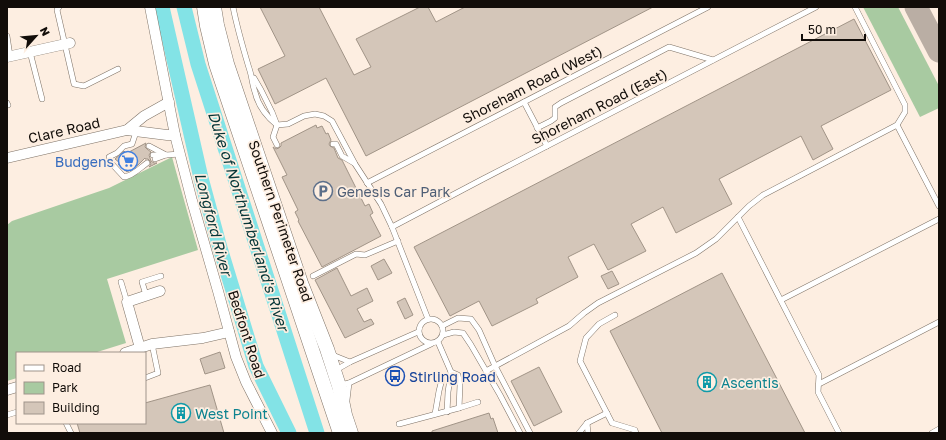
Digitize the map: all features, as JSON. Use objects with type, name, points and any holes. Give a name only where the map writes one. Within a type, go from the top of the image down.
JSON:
[{"type":"street","name":"Bedfont Road","points":[[150,7],[175,135],[236,357],[246,382],[272,433]]},
{"type":"street","name":"Southern Perimeter Road","points":[[204,7],[216,64],[334,381],[351,433]]},
{"type":"street","name":"Southern Perimeter Road","points":[[214,7],[227,64],[301,283],[326,345],[334,381],[340,433]]},
{"type":"street","points":[[9,56],[67,43]]},
{"type":"street","name":"Clare Road","points":[[7,158],[134,127],[169,102]]},
{"type":"street","name":"Clare Road","points":[[134,127],[167,135],[175,135]]},
{"type":"street","points":[[140,348],[127,302],[160,291]]},
{"type":"street","points":[[128,352],[152,344],[203,338],[229,332]]},
{"type":"lane","points":[[59,7],[57,10],[67,43],[74,84],[84,86],[118,69]]},
{"type":"lane","points":[[233,7],[252,76],[255,93],[269,119],[277,125],[288,124],[310,114],[319,114],[332,121],[355,164],[381,204],[398,241],[428,319]]},
{"type":"lane","name":"Shoreham Road (West)","points":[[367,183],[708,7]]},
{"type":"lane","points":[[486,371],[569,326],[598,303],[696,253],[716,239],[749,206],[763,195],[897,125],[905,112],[905,105],[855,7]]},
{"type":"lane","name":"Shoreham Road (East)","points":[[392,227],[813,8]]},
{"type":"lane","points":[[7,36],[9,56]]},
{"type":"lane","points":[[537,128],[555,118],[555,107],[561,103],[669,46],[713,60]]},
{"type":"lane","points":[[30,52],[42,99]]},
{"type":"lane","points":[[524,102],[547,146]]},
{"type":"lane","points":[[277,125],[273,137],[277,145]]},
{"type":"lane","points":[[897,125],[939,206]]},
{"type":"lane","points":[[134,127],[134,146],[124,146],[117,153],[109,157],[111,163],[124,177],[147,164]]},
{"type":"lane","points":[[333,144],[336,144],[342,156],[355,164]]},
{"type":"lane","points":[[166,155],[152,153],[166,155],[180,154]]},
{"type":"lane","points":[[738,217],[820,375],[818,392],[839,433]]},
{"type":"lane","points":[[781,300],[939,219]]},
{"type":"lane","points":[[314,276],[356,254],[365,255],[398,241]]},
{"type":"lane","points":[[146,295],[142,282],[161,276]]},
{"type":"lane","points":[[121,282],[127,302]]},
{"type":"lane","points":[[615,315],[599,324],[586,338],[580,361],[612,423],[635,430],[636,433]]},
{"type":"lane","points":[[334,381],[438,342],[444,331],[440,322],[432,318],[421,323],[418,332],[422,340],[431,344]]},
{"type":"lane","points":[[442,326],[458,318],[471,319],[479,330],[495,366],[530,433]]},
{"type":"lane","points":[[819,384],[939,322]]},
{"type":"lane","points":[[334,381],[350,362],[418,332]]},
{"type":"lane","points":[[443,335],[454,332],[463,333],[500,395],[520,433]]},
{"type":"lane","points":[[438,342],[451,372],[447,412]]},
{"type":"lane","points":[[146,378],[158,373],[152,344]]},
{"type":"lane","points":[[326,345],[334,356],[350,362]]},
{"type":"lane","points":[[451,372],[458,375],[460,385],[459,408]]},
{"type":"lane","points":[[435,414],[442,379]]},
{"type":"lane","points":[[500,395],[504,383]]},
{"type":"lane","points":[[399,424],[447,412],[478,402]]},
{"type":"lane","points":[[579,433],[587,423],[607,413]]},
{"type":"lane","points":[[587,423],[588,433]]},
{"type":"lane","points":[[66,433],[67,425]]},
{"type":"lane","points":[[67,425],[71,433]]},
{"type":"lane","points":[[932,433],[939,430]]},
{"type":"green space","points":[[863,7],[898,7],[939,86],[939,108],[920,117]]},
{"type":"green space","points":[[172,157],[198,250],[107,279],[126,343],[97,352],[16,352],[16,378],[7,381],[7,225],[12,221],[109,188]]},
{"type":"building","points":[[260,7],[319,7],[354,75],[371,67],[356,39],[420,7],[428,7],[436,22],[465,7],[653,7],[366,156],[326,78],[275,104],[258,69],[285,56]]},
{"type":"building","points":[[854,19],[891,90],[821,126],[833,149],[813,160],[801,136],[719,179],[732,204],[676,233],[663,207],[631,224],[646,251],[608,270],[594,244],[568,257],[578,277],[536,299],[538,303],[492,326],[479,301],[450,316],[414,247]]},
{"type":"building","name":"Genesis Car Park","points":[[316,125],[317,128],[322,126],[326,134],[328,133],[331,140],[329,144],[330,146],[334,148],[338,158],[342,160],[365,206],[369,204],[373,213],[370,215],[381,236],[322,267],[298,221],[299,220],[295,212],[298,210],[282,177],[287,175],[273,147],[276,149],[279,148],[281,143]]},
{"type":"building","points":[[146,143],[145,147],[151,152],[149,155],[151,161],[157,163],[149,167],[151,164],[150,161],[145,158],[138,165],[127,172],[118,164],[120,163],[115,159],[124,151],[127,154]]},
{"type":"building","points":[[384,259],[392,273],[378,280],[371,266]]},
{"type":"building","points":[[337,268],[351,296],[367,288],[373,301],[357,309],[364,322],[371,319],[374,324],[345,338],[315,280]]},
{"type":"building","points":[[612,271],[619,284],[608,289],[601,276]]},
{"type":"building","name":"Ascentis","points":[[722,273],[805,433],[662,433],[610,331]]},
{"type":"building","points":[[405,298],[413,315],[405,319],[397,302]]},
{"type":"building","points":[[220,352],[225,368],[205,374],[200,359]]},
{"type":"building","points":[[539,367],[562,412],[534,426],[511,381]]},
{"type":"building","name":"West Point","points":[[210,385],[224,433],[80,433],[77,424],[146,424],[146,403]]},
{"type":"building","points":[[489,413],[491,419],[493,418],[498,433],[432,433],[432,431]]},
{"type":"waterway","name":"Longford River","points":[[162,7],[201,178],[220,248],[256,366],[289,433]]},
{"type":"waterway","name":"Duke of Northumberland's River","points":[[184,7],[198,64],[317,433]]},
{"type":"taxiway","points":[[916,7],[939,51]]},
{"type":"place","name":"Budgens","points":[[128,161]]},
{"type":"place","name":"Genesis Car Park","points":[[323,191]]},
{"type":"place","name":"Stirling Road","points":[[395,376]]},
{"type":"place","name":"Ascentis","points":[[707,382]]},
{"type":"place","name":"West Point","points":[[181,413]]}]
